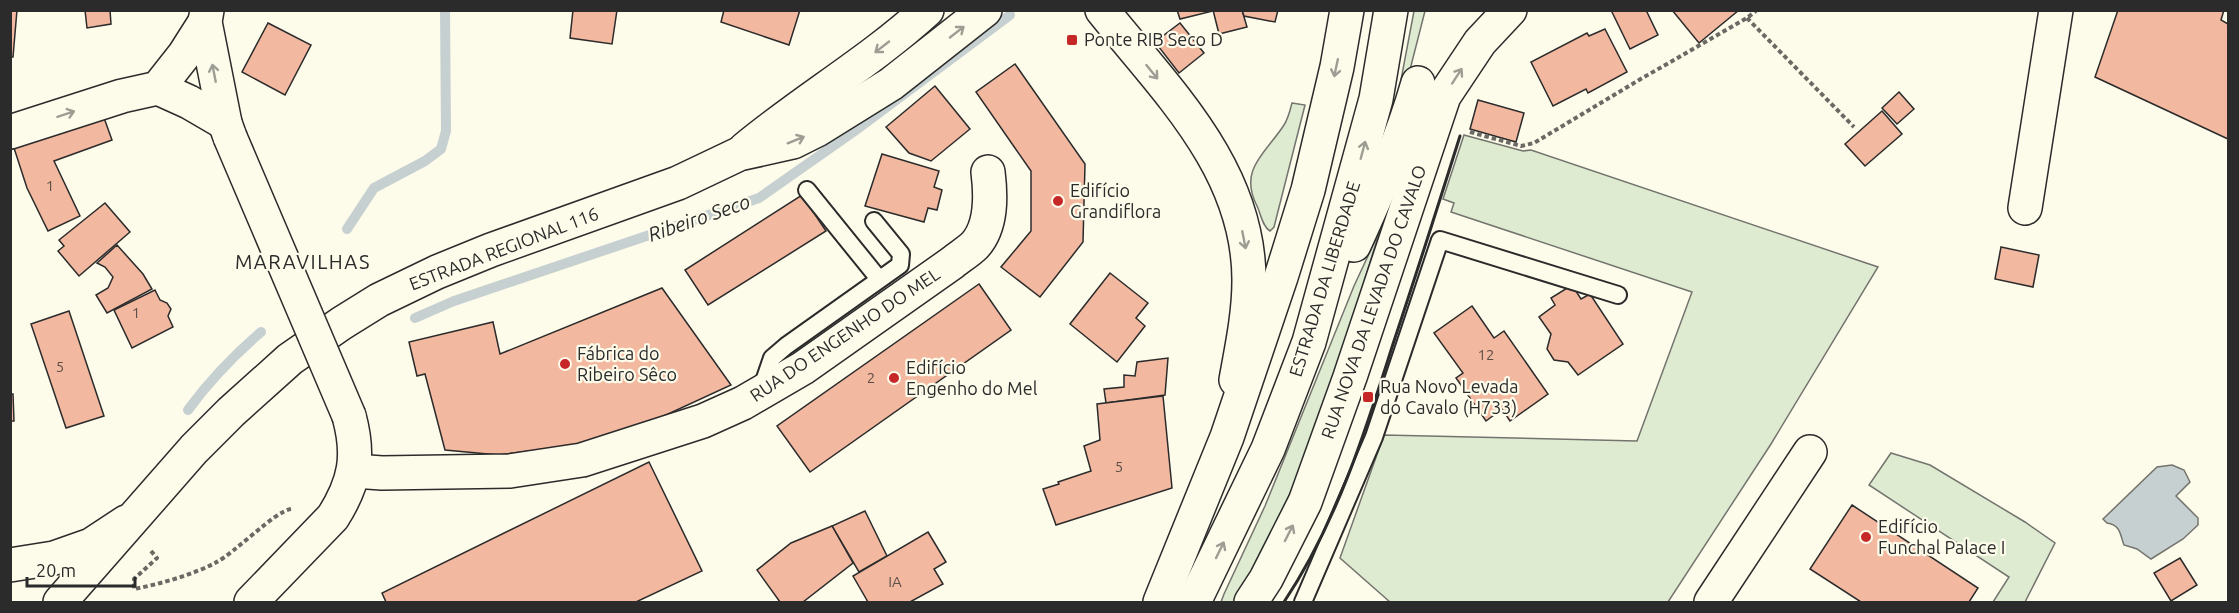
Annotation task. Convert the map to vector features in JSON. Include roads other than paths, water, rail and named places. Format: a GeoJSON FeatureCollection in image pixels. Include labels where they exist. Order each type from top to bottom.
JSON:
{"type":"FeatureCollection","features":[{"type":"Feature","properties":{"kind":"street","name":"ESTRADA REGIONAL 116"},"geometry":{"type":"LineString","coordinates":[[739,154],[885,45],[927,10]]}},
{"type":"Feature","properties":{"kind":"street","name":"ESTRADA REGIONAL 116"},"geometry":{"type":"LineString","coordinates":[[60,603],[140,531],[194,449],[266,379],[299,353],[379,300],[437,272],[491,250],[678,183],[739,154],[793,142],[817,130],[891,84],[985,10]]}},
{"type":"Feature","properties":{"kind":"street"},"geometry":{"type":"LineString","coordinates":[[1102,10],[1206,142],[1226,177],[1237,210],[1245,244],[1249,279],[1247,316],[1227,437]]}},
{"type":"Feature","properties":{"kind":"street"},"geometry":{"type":"LineString","coordinates":[[1160,603],[1227,437],[1308,190],[1337,67],[1347,10]]}},
{"type":"Feature","properties":{"kind":"street","name":"ESTRADA DA LIBERDADE"},"geometry":{"type":"LineString","coordinates":[[1194,603],[1268,449],[1310,342],[1376,99],[1391,10]]}},
{"type":"Feature","properties":{"kind":"street","name":"RUA NOVA DA LEVADA DO CAVALO"},"geometry":{"type":"LineString","coordinates":[[1251,603],[1266,579],[1305,502],[1350,377],[1444,96],[1480,42],[1510,10]]}},
{"type":"Feature","properties":{"kind":"street"},"geometry":{"type":"LineString","coordinates":[[2025,208],[2056,10]]}},
{"type":"Feature","properties":{"kind":"street"},"geometry":{"type":"LineString","coordinates":[[158,88],[184,55],[206,16]]}},
{"type":"Feature","properties":{"kind":"street"},"geometry":{"type":"LineString","coordinates":[[206,16],[228,130],[349,416],[356,452],[354,471],[346,495],[333,517],[251,603]]}},
{"type":"Feature","properties":{"kind":"street"},"geometry":{"type":"LineString","coordinates":[[1310,342],[1387,171],[1406,124],[1418,83]]}},
{"type":"Feature","properties":{"kind":"street"},"geometry":{"type":"LineString","coordinates":[[10,132],[122,96],[158,88],[196,106],[228,130]]}},
{"type":"Feature","properties":{"kind":"street","name":"RUA DO ENGENHO DO MEL"},"geometry":{"type":"LineString","coordinates":[[354,471],[382,473],[510,471],[582,460],[703,421],[760,394],[802,368],[976,244],[986,224],[991,198],[988,172]]}},
{"type":"Feature","properties":{"kind":"street"},"geometry":{"type":"LineString","coordinates":[[1711,603],[1810,452]]}},
{"type":"Feature","properties":{"kind":"street"},"geometry":{"type":"LineString","coordinates":[[10,566],[54,558],[91,544],[140,531]]}},
{"type":"Feature","properties":{"kind":"lane"},"geometry":{"type":"LineString","coordinates":[[807,190],[879,279]]}},
{"type":"Feature","properties":{"kind":"lane"},"geometry":{"type":"LineString","coordinates":[[760,394],[772,358],[900,265],[901,254],[874,221]]}},
{"type":"Feature","properties":{"kind":"lane"},"geometry":{"type":"LineString","coordinates":[[1303,603],[1374,437],[1440,240],[1618,295]]}},
{"type":"Feature","properties":{"kind":"waterway"},"geometry":{"type":"LineString","coordinates":[[347,229],[374,188],[425,161],[441,149],[446,131],[445,10]]}},
{"type":"Feature","properties":{"kind":"waterway","name":"Ribeiro Seco"},"geometry":{"type":"LineString","coordinates":[[415,318],[454,301],[759,198],[856,130],[1010,15]]}},
{"type":"Feature","properties":{"kind":"waterway","name":"Ribeiro Seco"},"geometry":{"type":"LineString","coordinates":[[188,410],[222,369],[261,332]]}},
{"type":"Feature","properties":{"kind":"place","name":"Ponte RIB Seco D"},"geometry":{"type":"Point","coordinates":[1072,40]}},
{"type":"Feature","properties":{"kind":"place","name":"Edifício Grandiflora"},"geometry":{"type":"Point","coordinates":[1058,201]}},
{"type":"Feature","properties":{"kind":"place","name":"Fábrica do Ribeiro Sêco"},"geometry":{"type":"Point","coordinates":[565,364]}},
{"type":"Feature","properties":{"kind":"place","name":"Edifício Engenho do Mel"},"geometry":{"type":"Point","coordinates":[894,378]}},
{"type":"Feature","properties":{"kind":"place","name":"Rua Novo Levada do Cavalo (H733)"},"geometry":{"type":"Point","coordinates":[1368,397]}},
{"type":"Feature","properties":{"kind":"place","name":"Edifício Funchal Palace I"},"geometry":{"type":"Point","coordinates":[1866,537]}},
{"type":"Feature","properties":{"kind":"district","name":"MARAVILHAS"},"geometry":{"type":"Point","coordinates":[303,262]}}]}
